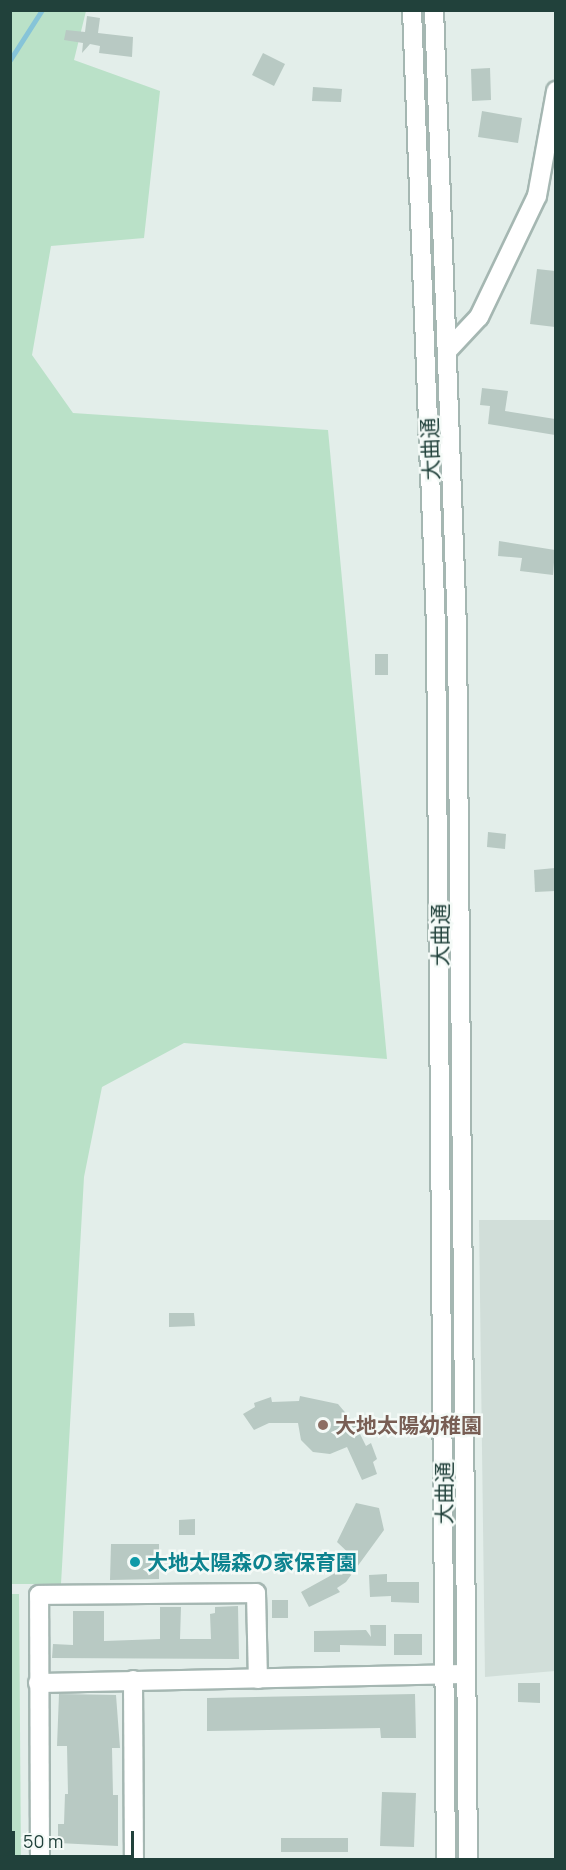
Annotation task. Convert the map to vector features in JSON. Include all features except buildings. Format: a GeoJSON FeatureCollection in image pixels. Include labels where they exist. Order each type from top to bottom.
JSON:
{"type":"FeatureCollection","features":[{"type":"Feature","properties":{"kind":"street","name":"大曲通"},"geometry":{"type":"LineString","coordinates":[[412,10],[436,627],[446,1860]]}},
{"type":"Feature","properties":{"kind":"street","name":"大曲通"},"geometry":{"type":"LineString","coordinates":[[434,10],[448,350],[462,912],[468,1860]]}},
{"type":"Feature","properties":{"kind":"street"},"geometry":{"type":"LineString","coordinates":[[448,350],[479,317],[537,196],[550,150],[555,91]]}},
{"type":"Feature","properties":{"kind":"street"},"geometry":{"type":"LineString","coordinates":[[40,1860],[39,1595],[256,1593],[258,1679]]}},
{"type":"Feature","properties":{"kind":"street"},"geometry":{"type":"LineString","coordinates":[[38,1683],[466,1674]]}},
{"type":"Feature","properties":{"kind":"street"},"geometry":{"type":"LineString","coordinates":[[133,1680],[134,1860]]}},
{"type":"Feature","properties":{"kind":"shaded area"},"geometry":{"type":"Polygon","coordinates":[[[479,1220],[556,1220],[555,1671],[485,1677],[479,1220]]]}},
{"type":"Feature","properties":{"kind":"green space"},"geometry":{"type":"Polygon","coordinates":[[[10,11],[86,11],[74,60],[160,91],[144,238],[51,246],[32,355],[73,413],[328,430],[387,1059],[184,1043],[102,1087],[84,1177],[61,1584],[10,1584],[10,11]]]}},
{"type":"Feature","properties":{"kind":"green space"},"geometry":{"type":"Polygon","coordinates":[[[11,1594],[19,1594],[21,1860],[10,1859],[11,1594]]]}},
{"type":"Feature","properties":{"kind":"waterway"},"geometry":{"type":"LineString","coordinates":[[10,60],[42,10]]}},
{"type":"Feature","properties":{"kind":"place","name":"大地太陽幼稚園"},"geometry":{"type":"Point","coordinates":[323,1425]}},
{"type":"Feature","properties":{"kind":"place","name":"大地太陽森の家保育園"},"geometry":{"type":"Point","coordinates":[135,1562]}}]}
